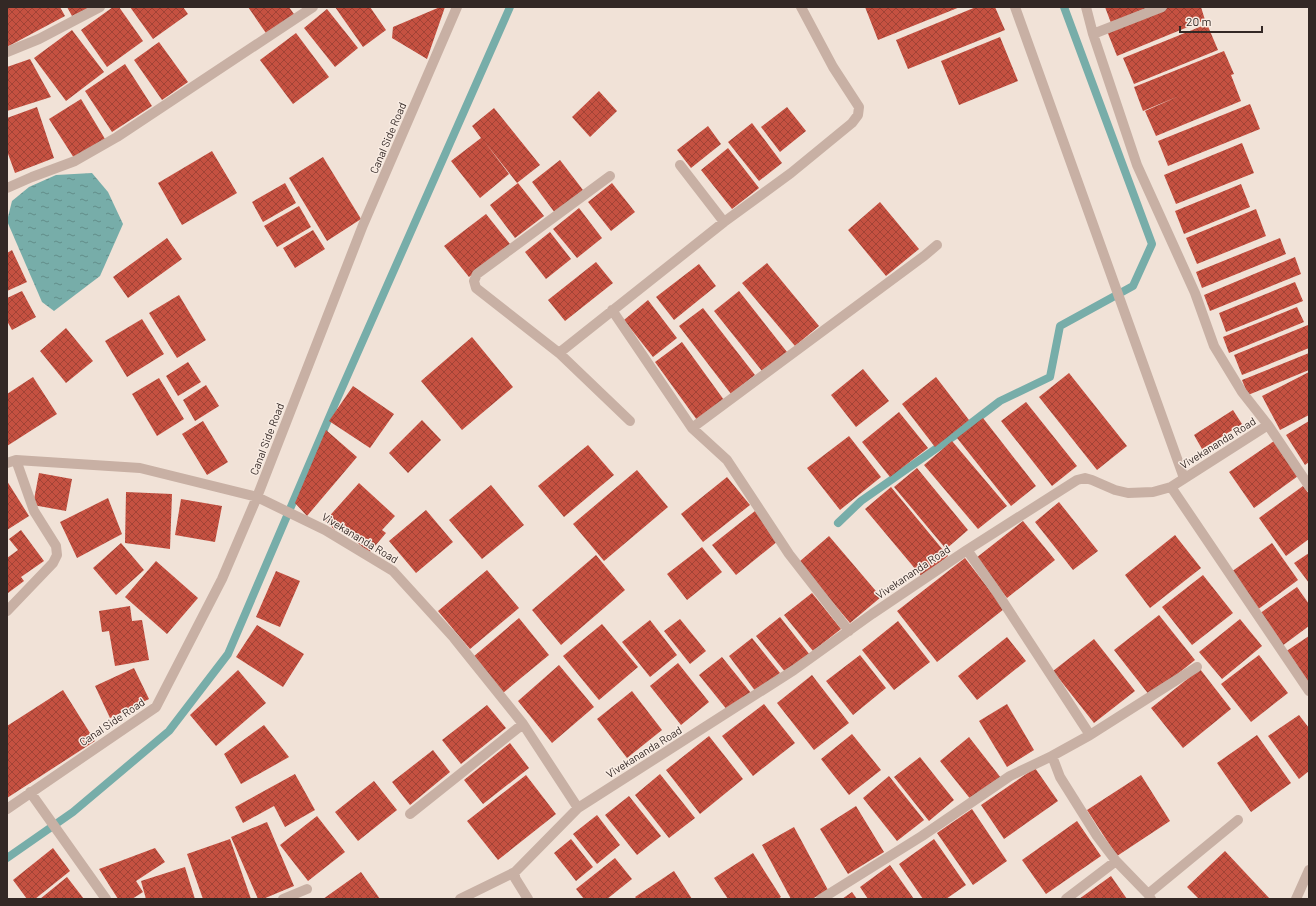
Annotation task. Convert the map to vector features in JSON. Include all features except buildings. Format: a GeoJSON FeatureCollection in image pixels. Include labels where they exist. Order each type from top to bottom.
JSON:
{"type":"FeatureCollection","features":[{"type":"Feature","properties":{"kind":"street"},"geometry":{"type":"LineString","coordinates":[[7,52],[39,39],[100,7]]}},
{"type":"Feature","properties":{"kind":"street"},"geometry":{"type":"LineString","coordinates":[[7,188],[74,161],[117,137],[298,12],[313,7]]}},
{"type":"Feature","properties":{"kind":"street","name":"Canal Side Road"},"geometry":{"type":"LineString","coordinates":[[7,809],[156,707],[222,579],[257,497],[363,224],[457,7]]}},
{"type":"Feature","properties":{"kind":"street"},"geometry":{"type":"LineString","coordinates":[[559,353],[724,222],[791,173],[852,123],[858,115],[859,107],[833,67],[801,7]]}},
{"type":"Feature","properties":{"kind":"street"},"geometry":{"type":"LineString","coordinates":[[1014,7],[1184,478]]}},
{"type":"Feature","properties":{"kind":"street"},"geometry":{"type":"LineString","coordinates":[[1086,7],[1093,34],[1137,165],[1195,293],[1214,346],[1242,392],[1268,426]]}},
{"type":"Feature","properties":{"kind":"street"},"geometry":{"type":"LineString","coordinates":[[1093,34],[1162,7]]}},
{"type":"Feature","properties":{"kind":"street"},"geometry":{"type":"LineString","coordinates":[[680,165],[724,222]]}},
{"type":"Feature","properties":{"kind":"street"},"geometry":{"type":"LineString","coordinates":[[610,176],[477,274],[474,281],[476,288],[559,353],[630,421]]}},
{"type":"Feature","properties":{"kind":"street"},"geometry":{"type":"LineString","coordinates":[[692,428],[937,245]]}},
{"type":"Feature","properties":{"kind":"street"},"geometry":{"type":"LineString","coordinates":[[612,310],[692,428],[727,460],[789,554],[849,631]]}},
{"type":"Feature","properties":{"kind":"street","name":"Vivekananda Road"},"geometry":{"type":"LineString","coordinates":[[11,461],[140,468],[257,497],[325,530],[393,571],[454,638],[522,724],[578,808],[794,670],[967,550],[1077,480],[1085,478],[1115,490],[1128,493],[1153,492],[1171,487],[1268,426],[1309,486]]}},
{"type":"Feature","properties":{"kind":"street"},"geometry":{"type":"LineString","coordinates":[[7,611],[53,563],[57,555],[56,546],[34,511],[11,461]]}},
{"type":"Feature","properties":{"kind":"street"},"geometry":{"type":"LineString","coordinates":[[1171,487],[1309,691]]}},
{"type":"Feature","properties":{"kind":"street"},"geometry":{"type":"LineString","coordinates":[[967,550],[996,591],[1090,735]]}},
{"type":"Feature","properties":{"kind":"street"},"geometry":{"type":"LineString","coordinates":[[821,899],[922,836],[1010,776],[1052,756],[1090,735],[1197,667]]}},
{"type":"Feature","properties":{"kind":"street"},"geometry":{"type":"LineString","coordinates":[[410,814],[522,724]]}},
{"type":"Feature","properties":{"kind":"street"},"geometry":{"type":"LineString","coordinates":[[1052,756],[1060,777],[1097,836],[1116,861],[1150,896],[1238,820]]}},
{"type":"Feature","properties":{"kind":"street"},"geometry":{"type":"LineString","coordinates":[[30,792],[106,899]]}},
{"type":"Feature","properties":{"kind":"street"},"geometry":{"type":"LineString","coordinates":[[460,899],[515,872],[578,808]]}},
{"type":"Feature","properties":{"kind":"street"},"geometry":{"type":"LineString","coordinates":[[1066,899],[1116,861]]}},
{"type":"Feature","properties":{"kind":"street"},"geometry":{"type":"LineString","coordinates":[[1296,899],[1309,870]]}},
{"type":"Feature","properties":{"kind":"street"},"geometry":{"type":"LineString","coordinates":[[515,872],[515,878],[528,899]]}},
{"type":"Feature","properties":{"kind":"street"},"geometry":{"type":"LineString","coordinates":[[283,899],[307,889]]}},
{"type":"Feature","properties":{"kind":"water"},"geometry":{"type":"Polygon","coordinates":[[[92,173],[108,192],[123,224],[100,276],[54,311],[42,302],[7,221],[12,201],[29,187],[56,175],[92,173]]]}},
{"type":"Feature","properties":{"kind":"waterway"},"geometry":{"type":"LineString","coordinates":[[7,858],[73,812],[169,731],[228,654],[334,406],[510,7]]}},
{"type":"Feature","properties":{"kind":"waterway"},"geometry":{"type":"LineString","coordinates":[[838,523],[861,501],[957,434],[1000,401],[1050,377],[1060,326],[1133,286],[1152,244],[1064,7]]}}]}
